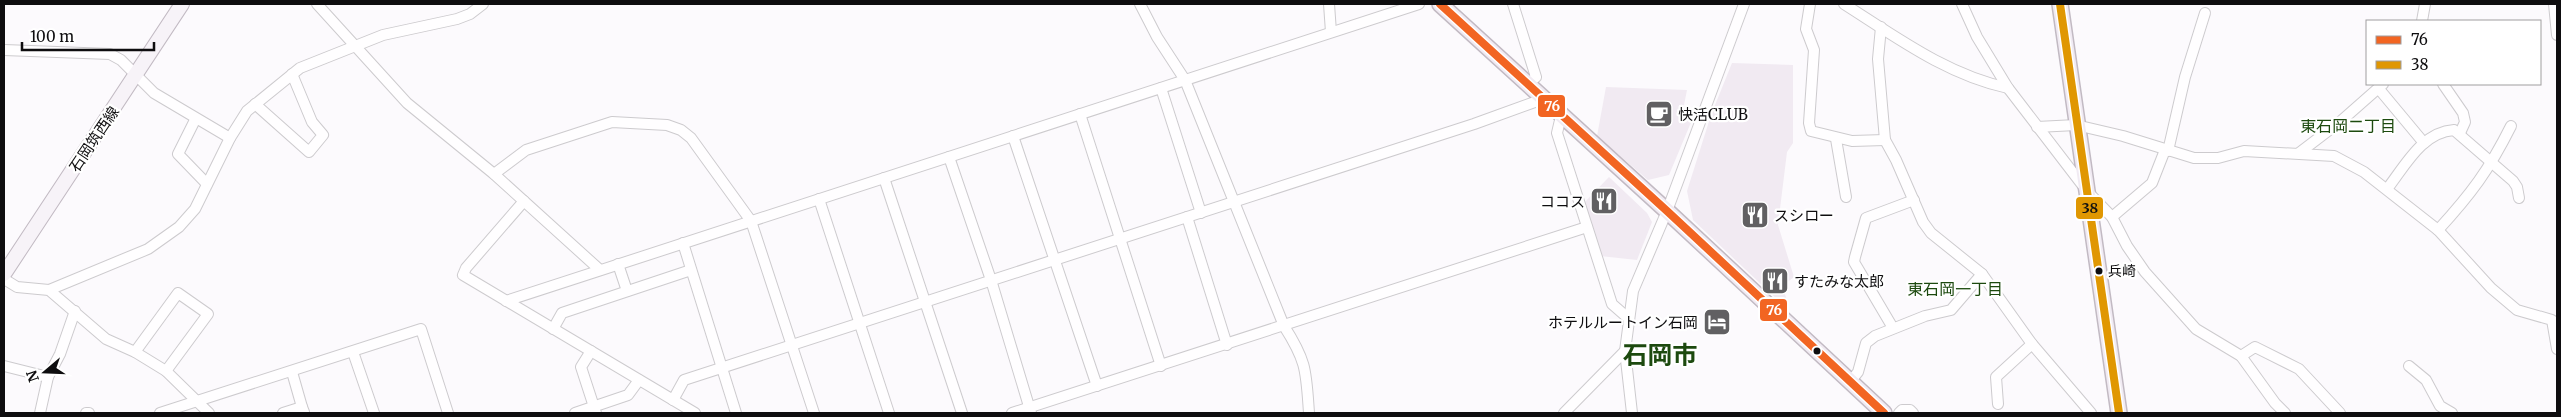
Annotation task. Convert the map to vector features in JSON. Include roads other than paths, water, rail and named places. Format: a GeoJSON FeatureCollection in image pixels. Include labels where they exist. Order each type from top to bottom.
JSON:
{"type":"FeatureCollection","features":[{"type":"Feature","properties":{"kind":"highway"},"geometry":{"type":"LineString","coordinates":[[1440,4],[1667,211],[1884,413]]}},
{"type":"Feature","properties":{"kind":"highway"},"geometry":{"type":"LineString","coordinates":[[2060,4],[2119,413]]}},
{"type":"Feature","properties":{"kind":"main road","name":"石岡筑西線"},"geometry":{"type":"LineString","coordinates":[[4,274],[182,4]]}},
{"type":"Feature","properties":{"kind":"street"},"geometry":{"type":"LineString","coordinates":[[317,4],[354,47],[407,103],[494,174],[600,270]]}},
{"type":"Feature","properties":{"kind":"street"},"geometry":{"type":"LineString","coordinates":[[4,279],[17,287],[49,290],[134,256],[159,242],[179,227],[195,209],[230,138],[247,111],[292,74],[311,63],[383,35],[457,19],[470,14],[483,4]]}},
{"type":"Feature","properties":{"kind":"street"},"geometry":{"type":"LineString","coordinates":[[1140,4],[1157,37],[1185,80],[1284,326],[1300,350],[1306,367],[1309,413]]}},
{"type":"Feature","properties":{"kind":"street"},"geometry":{"type":"LineString","coordinates":[[1329,4],[1330,32]]}},
{"type":"Feature","properties":{"kind":"street"},"geometry":{"type":"LineString","coordinates":[[506,301],[1419,4]]}},
{"type":"Feature","properties":{"kind":"street"},"geometry":{"type":"LineString","coordinates":[[1512,4],[1536,77],[1527,85]]}},
{"type":"Feature","properties":{"kind":"street"},"geometry":{"type":"LineString","coordinates":[[1632,413],[1625,351],[1628,318],[1637,280],[1667,211],[1744,4]]}},
{"type":"Feature","properties":{"kind":"street"},"geometry":{"type":"LineString","coordinates":[[1810,4],[1806,29],[1814,50],[1809,123],[1811,131],[1836,139],[1852,141],[1884,140]]}},
{"type":"Feature","properties":{"kind":"street"},"geometry":{"type":"LineString","coordinates":[[1844,4],[1903,43],[1960,73],[2008,88]]}},
{"type":"Feature","properties":{"kind":"street"},"geometry":{"type":"LineString","coordinates":[[1962,4],[1977,37],[2008,88],[2087,191],[2112,217],[2127,246],[2145,272],[2196,329],[2241,356],[2274,403],[2285,413]]}},
{"type":"Feature","properties":{"kind":"street"},"geometry":{"type":"LineString","coordinates":[[2422,20],[2425,4]]}},
{"type":"Feature","properties":{"kind":"street"},"geometry":{"type":"LineString","coordinates":[[2554,4],[2557,35]]}},
{"type":"Feature","properties":{"kind":"street"},"geometry":{"type":"LineString","coordinates":[[2112,217],[2152,184],[2166,150],[2185,77],[2205,13]]}},
{"type":"Feature","properties":{"kind":"street"},"geometry":{"type":"LineString","coordinates":[[1881,27],[1878,58],[1884,140],[1896,160],[1923,222],[1931,233],[1982,274],[2032,344],[2091,413]]}},
{"type":"Feature","properties":{"kind":"street"},"geometry":{"type":"LineString","coordinates":[[4,50],[110,54],[121,60],[154,93],[230,138]]}},
{"type":"Feature","properties":{"kind":"street"},"geometry":{"type":"LineString","coordinates":[[255,104],[309,152],[323,135],[312,122],[292,74]]}},
{"type":"Feature","properties":{"kind":"street"},"geometry":{"type":"LineString","coordinates":[[2444,85],[2462,113],[2465,122],[2460,134]]}},
{"type":"Feature","properties":{"kind":"street"},"geometry":{"type":"LineString","coordinates":[[2299,153],[2381,87],[2424,143]]}},
{"type":"Feature","properties":{"kind":"street"},"geometry":{"type":"LineString","coordinates":[[1161,88],[1201,213]]}},
{"type":"Feature","properties":{"kind":"street"},"geometry":{"type":"LineString","coordinates":[[673,413],[684,380],[1055,258],[1234,203],[1543,99]]}},
{"type":"Feature","properties":{"kind":"street"},"geometry":{"type":"LineString","coordinates":[[1080,114],[1122,237],[1161,366]]}},
{"type":"Feature","properties":{"kind":"street"},"geometry":{"type":"LineString","coordinates":[[1561,116],[1557,133],[1612,304],[1628,318]]}},
{"type":"Feature","properties":{"kind":"street"},"geometry":{"type":"LineString","coordinates":[[195,120],[178,154],[207,184]]}},
{"type":"Feature","properties":{"kind":"street"},"geometry":{"type":"LineString","coordinates":[[494,174],[526,150],[612,122],[667,125],[681,130],[691,138],[751,221],[814,413]]}},
{"type":"Feature","properties":{"kind":"street"},"geometry":{"type":"LineString","coordinates":[[2037,127],[2076,125],[2123,136],[2194,158],[2218,158],[2244,152],[2334,156],[2364,172],[2438,230],[2506,302],[2528,315],[2552,320],[2557,349]]}},
{"type":"Feature","properties":{"kind":"street"},"geometry":{"type":"LineString","coordinates":[[2438,230],[2472,193],[2493,163],[2511,126]]}},
{"type":"Feature","properties":{"kind":"street"},"geometry":{"type":"LineString","coordinates":[[2387,189],[2424,143],[2444,131],[2454,130],[2513,181],[2517,187],[2518,198]]}},
{"type":"Feature","properties":{"kind":"street"},"geometry":{"type":"LineString","coordinates":[[1013,136],[1098,386]]}},
{"type":"Feature","properties":{"kind":"street"},"geometry":{"type":"LineString","coordinates":[[1836,139],[1846,197]]}},
{"type":"Feature","properties":{"kind":"street"},"geometry":{"type":"LineString","coordinates":[[949,157],[991,280],[1030,411]]}},
{"type":"Feature","properties":{"kind":"street"},"geometry":{"type":"LineString","coordinates":[[884,178],[962,413]]}},
{"type":"Feature","properties":{"kind":"street"},"geometry":{"type":"LineString","coordinates":[[819,199],[889,413]]}},
{"type":"Feature","properties":{"kind":"street"},"geometry":{"type":"LineString","coordinates":[[1893,328],[1854,262],[1866,218],[1914,200]]}},
{"type":"Feature","properties":{"kind":"street"},"geometry":{"type":"LineString","coordinates":[[524,201],[462,275],[696,413]]}},
{"type":"Feature","properties":{"kind":"street"},"geometry":{"type":"LineString","coordinates":[[1187,217],[1226,345]]}},
{"type":"Feature","properties":{"kind":"street"},"geometry":{"type":"LineString","coordinates":[[1012,413],[1030,411],[1098,386],[1587,227]]}},
{"type":"Feature","properties":{"kind":"street"},"geometry":{"type":"LineString","coordinates":[[683,243],[736,413]]}},
{"type":"Feature","properties":{"kind":"street"},"geometry":{"type":"LineString","coordinates":[[618,264],[627,291]]}},
{"type":"Feature","properties":{"kind":"street"},"geometry":{"type":"LineString","coordinates":[[553,329],[562,314],[692,270]]}},
{"type":"Feature","properties":{"kind":"street"},"geometry":{"type":"LineString","coordinates":[[1850,382],[1858,372],[1866,343],[1875,336],[1893,328],[1925,316],[1952,310],[1982,274]]}},
{"type":"Feature","properties":{"kind":"street"},"geometry":{"type":"LineString","coordinates":[[49,290],[106,339],[135,352],[166,371],[209,413]]}},
{"type":"Feature","properties":{"kind":"street"},"geometry":{"type":"LineString","coordinates":[[135,352],[178,293],[208,314],[166,371]]}},
{"type":"Feature","properties":{"kind":"street"},"geometry":{"type":"LineString","coordinates":[[42,413],[48,377],[60,354],[75,311]]}},
{"type":"Feature","properties":{"kind":"street"},"geometry":{"type":"LineString","coordinates":[[160,413],[421,329],[448,413]]}},
{"type":"Feature","properties":{"kind":"street"},"geometry":{"type":"LineString","coordinates":[[1998,404],[1996,377],[2032,344]]}},
{"type":"Feature","properties":{"kind":"street"},"geometry":{"type":"LineString","coordinates":[[2241,356],[2255,347],[2299,369],[2340,413]]}},
{"type":"Feature","properties":{"kind":"street"},"geometry":{"type":"LineString","coordinates":[[591,351],[582,367],[595,410]]}},
{"type":"Feature","properties":{"kind":"street"},"geometry":{"type":"LineString","coordinates":[[1564,413],[1625,351]]}},
{"type":"Feature","properties":{"kind":"street"},"geometry":{"type":"LineString","coordinates":[[353,352],[374,413]]}},
{"type":"Feature","properties":{"kind":"street"},"geometry":{"type":"LineString","coordinates":[[4,366],[48,377]]}},
{"type":"Feature","properties":{"kind":"street"},"geometry":{"type":"LineString","coordinates":[[2409,366],[2426,380],[2440,406],[2452,413]]}},
{"type":"Feature","properties":{"kind":"street"},"geometry":{"type":"LineString","coordinates":[[283,413],[303,410],[292,372]]}},
{"type":"Feature","properties":{"kind":"street"},"geometry":{"type":"LineString","coordinates":[[575,413],[595,410],[628,395],[639,380]]}},
{"type":"Feature","properties":{"kind":"street"},"geometry":{"type":"LineString","coordinates":[[1899,413],[1902,410],[1910,410],[1913,413]]}},
{"type":"Feature","properties":{"kind":"place","name":"快活CLUB"},"geometry":{"type":"Point","coordinates":[1659,114]}},
{"type":"Feature","properties":{"kind":"place","name":"ココス"},"geometry":{"type":"Point","coordinates":[1604,201]}},
{"type":"Feature","properties":{"kind":"place","name":"スシロー"},"geometry":{"type":"Point","coordinates":[1755,215]}},
{"type":"Feature","properties":{"kind":"place","name":"兵崎"},"geometry":{"type":"Point","coordinates":[2099,271]}},
{"type":"Feature","properties":{"kind":"place","name":"すたみな太郎"},"geometry":{"type":"Point","coordinates":[1775,281]}},
{"type":"Feature","properties":{"kind":"place","name":"ホテルルートイン石岡"},"geometry":{"type":"Point","coordinates":[1717,322]}},
{"type":"Feature","properties":{"kind":"district","name":"東石岡二丁目"},"geometry":{"type":"Point","coordinates":[2348,126]}},
{"type":"Feature","properties":{"kind":"district","name":"東石岡一丁目"},"geometry":{"type":"Point","coordinates":[1955,289]}},
{"type":"Feature","properties":{"kind":"district","name":"石岡市"},"geometry":{"type":"Point","coordinates":[1660,355]}}]}
